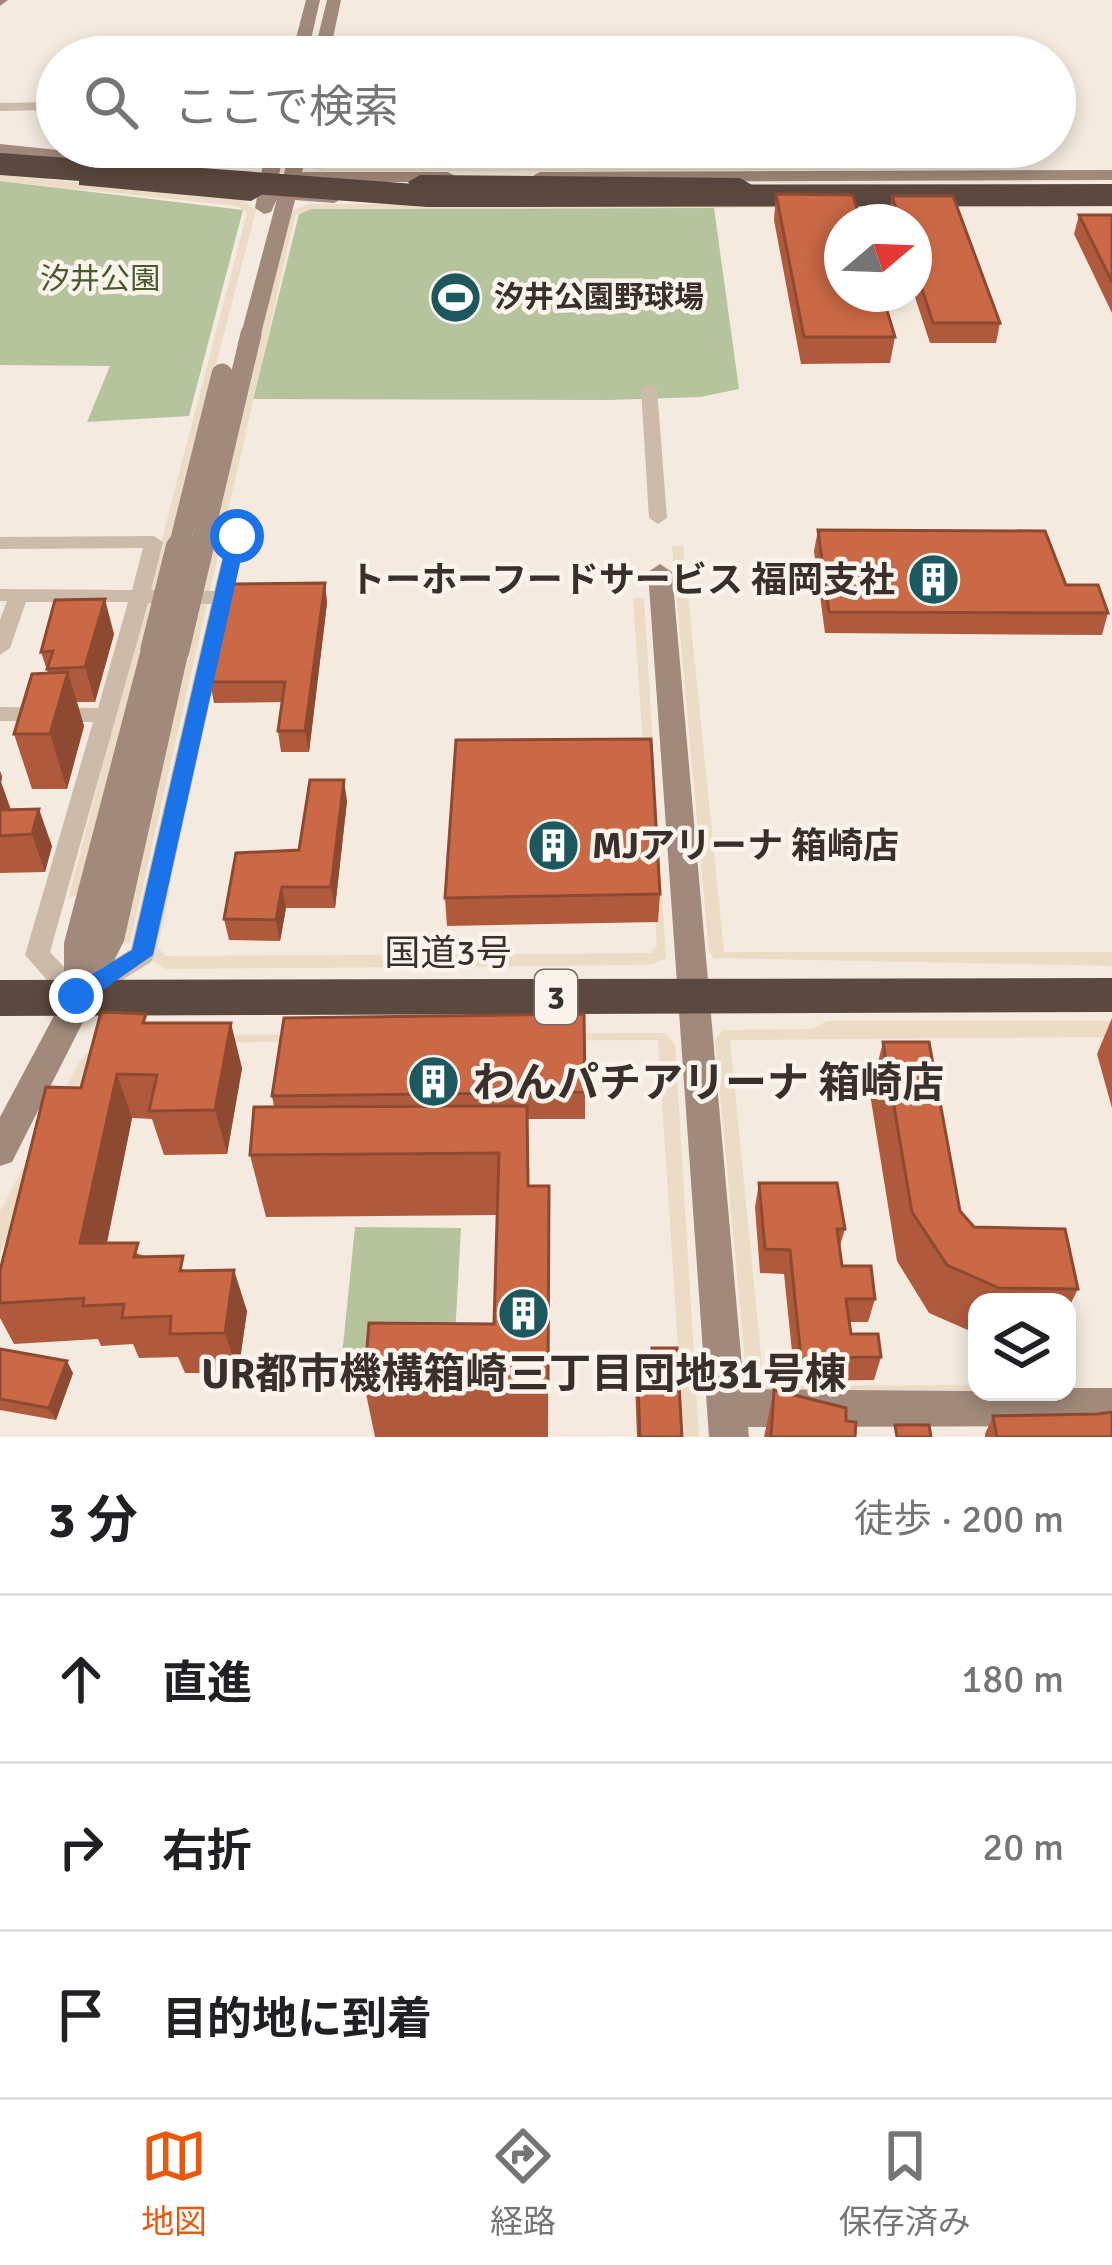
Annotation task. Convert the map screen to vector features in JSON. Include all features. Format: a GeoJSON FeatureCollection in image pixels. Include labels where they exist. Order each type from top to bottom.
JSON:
{"type":"FeatureCollection","features":[{"type":"Feature","properties":{"kind":"highway"},"geometry":{"type":"LineString","coordinates":[[0,161],[36,167]]}},
{"type":"Feature","properties":{"kind":"highway"},"geometry":{"type":"LineString","coordinates":[[0,161],[36,163]]}},
{"type":"Feature","properties":{"kind":"highway"},"geometry":{"type":"LineString","coordinates":[[0,161],[36,165]]}},
{"type":"Feature","properties":{"kind":"highway"},"geometry":{"type":"LineString","coordinates":[[40,168],[147,187],[273,188]]}},
{"type":"Feature","properties":{"kind":"highway"},"geometry":{"type":"LineString","coordinates":[[65,168],[252,188],[428,196],[1112,192]]}},
{"type":"Feature","properties":{"kind":"highway"},"geometry":{"type":"LineString","coordinates":[[219,168],[420,182],[1112,192]]}},
{"type":"Feature","properties":{"kind":"highway","name":"国道3号"},"geometry":{"type":"LineString","coordinates":[[0,998],[1112,994]]}},
{"type":"Feature","properties":{"kind":"street"},"geometry":{"type":"LineString","coordinates":[[304,36],[313,0]]}},
{"type":"Feature","properties":{"kind":"street"},"geometry":{"type":"LineString","coordinates":[[326,36],[334,0]]}},
{"type":"Feature","properties":{"kind":"street"},"geometry":{"type":"LineString","coordinates":[[0,106],[36,106]]}},
{"type":"Feature","properties":{"kind":"street"},"geometry":{"type":"LineString","coordinates":[[0,161],[36,165]]}},
{"type":"Feature","properties":{"kind":"street"},"geometry":{"type":"LineString","coordinates":[[71,168],[273,188],[1112,192]]}},
{"type":"Feature","properties":{"kind":"street"},"geometry":{"type":"LineString","coordinates":[[0,1151],[76,996],[109,941],[165,650],[242,335],[274,168]]}},
{"type":"Feature","properties":{"kind":"street"},"geometry":{"type":"LineString","coordinates":[[273,188],[286,168]]}},
{"type":"Feature","properties":{"kind":"street"},"geometry":{"type":"LineString","coordinates":[[273,188],[1112,175]]}},
{"type":"Feature","properties":{"kind":"street"},"geometry":{"type":"LineString","coordinates":[[649,389],[658,518]]}},
{"type":"Feature","properties":{"kind":"street"},"geometry":{"type":"LineString","coordinates":[[76,996],[142,955],[237,536]]}},
{"type":"Feature","properties":{"kind":"street"},"geometry":{"type":"LineString","coordinates":[[0,543],[154,542],[37,956],[76,996]]}},
{"type":"Feature","properties":{"kind":"street"},"geometry":{"type":"LineString","coordinates":[[659,572],[728,1423],[1112,1407]]}},
{"type":"Feature","properties":{"kind":"street"},"geometry":{"type":"LineString","coordinates":[[0,647],[9,595],[223,598]]}},
{"type":"Feature","properties":{"kind":"street"},"geometry":{"type":"LineString","coordinates":[[0,714],[108,715]]}},
{"type":"Feature","properties":{"kind":"green space","name":"汐井公園"},"geometry":{"type":"Polygon","coordinates":[[[0,181],[243,210],[189,416],[87,422],[110,366],[0,365],[0,181]]]}},
{"type":"Feature","properties":{"kind":"green space"},"geometry":{"type":"Polygon","coordinates":[[[714,208],[739,389],[700,397],[609,400],[253,399],[299,214],[311,209],[714,208]]]}},
{"type":"Feature","properties":{"kind":"green space"},"geometry":{"type":"Polygon","coordinates":[[[355,1227],[461,1228],[454,1354],[342,1356],[355,1227]]]}},
{"type":"Feature","properties":{"kind":"shaded area"},"geometry":{"type":"Polygon","coordinates":[[[0,165],[45,179],[242,200],[256,210],[79,894],[68,899],[247,213],[238,206],[0,181],[0,165]]]}},
{"type":"Feature","properties":{"kind":"shaded area"},"geometry":{"type":"Polygon","coordinates":[[[313,168],[1112,169],[319,171],[313,168]]]}},
{"type":"Feature","properties":{"kind":"shaded area"},"geometry":{"type":"Polygon","coordinates":[[[1112,202],[1112,207],[824,204],[824,208],[311,209],[295,216],[130,943],[121,944],[289,212],[309,204],[1112,202]]]}},
{"type":"Feature","properties":{"kind":"shaded area"},"geometry":{"type":"Polygon","coordinates":[[[672,546],[683,546],[724,952],[1112,952],[1112,966],[714,958],[709,952],[672,546]]]}},
{"type":"Feature","properties":{"kind":"shaded area"},"geometry":{"type":"Polygon","coordinates":[[[633,598],[644,598],[666,958],[650,965],[166,969],[151,960],[164,891],[170,890],[158,947],[165,956],[651,953],[657,946],[633,598]]]}},
{"type":"Feature","properties":{"kind":"shaded area"},"geometry":{"type":"Polygon","coordinates":[[[827,1021],[1112,1021],[1112,1037],[730,1040],[764,1386],[968,1385],[968,1392],[753,1390],[747,1382],[715,1040],[723,1030],[812,1029],[827,1021]]]}},
{"type":"Feature","properties":{"kind":"shaded area"},"geometry":{"type":"Polygon","coordinates":[[[665,1033],[675,1045],[699,1437],[684,1437],[658,1040],[124,1043],[22,1204],[0,1253],[0,1211],[81,1059],[99,1041],[120,1035],[665,1033]]]}},
{"type":"Feature","properties":{"kind":"building"},"geometry":{"type":"Polygon","coordinates":[[[776,194],[853,195],[856,204],[824,204],[824,312],[887,312],[895,337],[804,337],[776,194]]]}},
{"type":"Feature","properties":{"kind":"building"},"geometry":{"type":"Polygon","coordinates":[[[892,196],[953,196],[1000,323],[933,323],[932,204],[894,204],[892,196]]]}},
{"type":"Feature","properties":{"kind":"building"},"geometry":{"type":"Polygon","coordinates":[[[1079,215],[1112,215],[1112,282],[1079,215]]]}},
{"type":"Feature","properties":{"kind":"building","name":"トーホーフードサービス 福岡支社"},"geometry":{"type":"Polygon","coordinates":[[[818,530],[1045,531],[1066,585],[1098,585],[1108,613],[829,612],[818,530]]]}},
{"type":"Feature","properties":{"kind":"building"},"geometry":{"type":"Polygon","coordinates":[[[325,583],[305,731],[278,731],[285,682],[210,682],[232,584],[325,583]]]}},
{"type":"Feature","properties":{"kind":"building"},"geometry":{"type":"Polygon","coordinates":[[[105,599],[85,667],[47,669],[53,651],[41,652],[55,600],[105,599]]]}},
{"type":"Feature","properties":{"kind":"building"},"geometry":{"type":"Polygon","coordinates":[[[68,672],[50,734],[14,734],[32,674],[68,672]]]}},
{"type":"Feature","properties":{"kind":"building","name":"MJアリーナ 箱崎店"},"geometry":{"type":"Polygon","coordinates":[[[651,739],[660,894],[445,898],[456,740],[651,739]]]}},
{"type":"Feature","properties":{"kind":"building"},"geometry":{"type":"Polygon","coordinates":[[[310,780],[344,780],[331,887],[282,887],[276,920],[224,919],[236,853],[299,850],[310,780]]]}},
{"type":"Feature","properties":{"kind":"building"},"geometry":{"type":"Polygon","coordinates":[[[39,809],[32,834],[0,836],[0,810],[39,809]]]}},
{"type":"Feature","properties":{"kind":"building"},"geometry":{"type":"Polygon","coordinates":[[[101,1012],[146,1014],[143,1023],[231,1023],[215,1110],[149,1111],[157,1075],[117,1074],[80,1243],[138,1243],[134,1257],[183,1256],[180,1271],[234,1270],[225,1333],[170,1334],[171,1316],[122,1318],[124,1304],[83,1306],[84,1298],[0,1303],[0,1271],[46,1087],[81,1088],[101,1012]]]}},
{"type":"Feature","properties":{"kind":"building","name":"わんパチアリーナ 箱崎店"},"geometry":{"type":"Polygon","coordinates":[[[584,1014],[585,1092],[272,1096],[284,1018],[584,1014]]]}},
{"type":"Feature","properties":{"kind":"building"},"geometry":{"type":"Polygon","coordinates":[[[883,1042],[929,1042],[960,1211],[974,1227],[1065,1229],[1078,1289],[999,1288],[947,1265],[912,1212],[883,1042]]]}},
{"type":"Feature","properties":{"kind":"building"},"geometry":{"type":"Polygon","coordinates":[[[527,1106],[528,1186],[549,1186],[548,1386],[364,1384],[369,1323],[494,1324],[499,1153],[250,1155],[254,1107],[527,1106]]]}},
{"type":"Feature","properties":{"kind":"building"},"geometry":{"type":"Polygon","coordinates":[[[759,1183],[837,1183],[845,1229],[837,1229],[842,1266],[871,1266],[875,1299],[846,1299],[851,1334],[878,1334],[881,1357],[801,1358],[790,1250],[765,1249],[759,1183]]]}},
{"type":"Feature","properties":{"kind":"building"},"geometry":{"type":"Polygon","coordinates":[[[652,1348],[677,1348],[682,1437],[640,1437],[637,1360],[653,1361],[652,1348]]]}},
{"type":"Feature","properties":{"kind":"building"},"geometry":{"type":"Polygon","coordinates":[[[0,1349],[67,1361],[49,1408],[0,1399],[0,1349]]]}},
{"type":"Feature","properties":{"kind":"building"},"geometry":{"type":"Polygon","coordinates":[[[774,1390],[846,1408],[846,1421],[856,1422],[855,1437],[771,1437],[774,1390]]]}},
{"type":"Feature","properties":{"kind":"building"},"geometry":{"type":"Polygon","coordinates":[[[1112,1412],[1112,1437],[997,1437],[993,1416],[1098,1414],[1112,1412]]]}},
{"type":"Feature","properties":{"kind":"building"},"geometry":{"type":"Polygon","coordinates":[[[895,1425],[929,1425],[931,1437],[897,1437],[895,1425]]]}},
{"type":"Feature","properties":{"kind":"place","name":"汐井公園野球場"},"geometry":{"type":"Point","coordinates":[455,297]}},
{"type":"Feature","properties":{"kind":"place","name":"トーホーフードサービス 福岡支社"},"geometry":{"type":"Point","coordinates":[934,579]}},
{"type":"Feature","properties":{"kind":"place","name":"MJアリーナ 箱崎店"},"geometry":{"type":"Point","coordinates":[553,845]}},
{"type":"Feature","properties":{"kind":"place","name":"わんパチアリーナ 箱崎店"},"geometry":{"type":"Point","coordinates":[434,1082]}},
{"type":"Feature","properties":{"kind":"place","name":"UR都市機構箱崎三丁目団地31号棟"},"geometry":{"type":"Point","coordinates":[524,1314]}},
{"type":"Feature","properties":{"kind":"route"},"geometry":{"type":"LineString","coordinates":[[76,996],[142,955],[237,536]]}}]}
